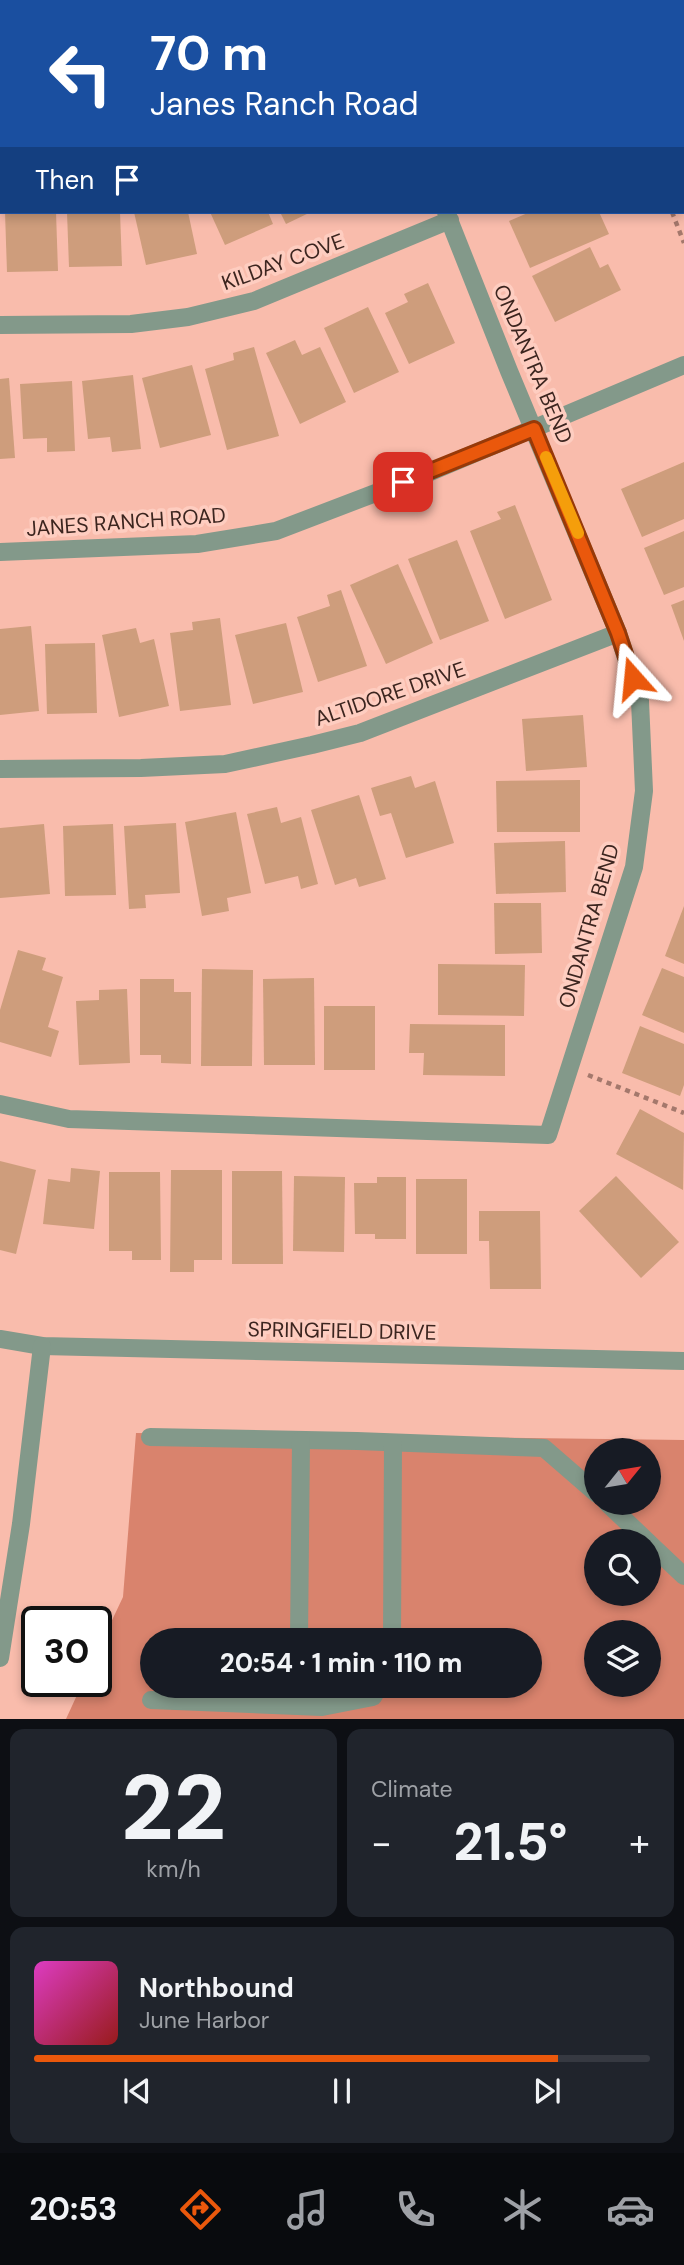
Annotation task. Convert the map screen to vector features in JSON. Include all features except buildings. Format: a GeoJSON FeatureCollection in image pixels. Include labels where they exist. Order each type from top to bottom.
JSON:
{"type":"FeatureCollection","features":[{"type":"Feature","properties":{"kind":"street","name":"KILDAY COVE"},"geometry":{"type":"LineString","coordinates":[[0,326],[131,324],[188,317],[254,301],[448,216]]}},
{"type":"Feature","properties":{"kind":"street","name":"ONDANTRA BEND"},"geometry":{"type":"LineString","coordinates":[[0,1104],[69,1119],[548,1135],[634,867],[644,791],[640,701],[618,633],[448,216]]}},
{"type":"Feature","properties":{"kind":"street","name":"JANES RANCH ROAD"},"geometry":{"type":"LineString","coordinates":[[0,552],[197,544],[276,531],[428,473],[684,365]]}},
{"type":"Feature","properties":{"kind":"street","name":"ALTIDORE DRIVE"},"geometry":{"type":"LineString","coordinates":[[0,769],[141,768],[225,764],[312,745],[360,733],[618,633]]}},
{"type":"Feature","properties":{"kind":"street","name":"SPRINGFIELD DRIVE"},"geometry":{"type":"LineString","coordinates":[[0,1339],[42,1346],[684,1361]]}},
{"type":"Feature","properties":{"kind":"street"},"geometry":{"type":"LineString","coordinates":[[0,1658],[21,1524],[42,1346]]}},
{"type":"Feature","properties":{"kind":"street"},"geometry":{"type":"LineString","coordinates":[[150,1437],[544,1448],[584,1483]]}},
{"type":"Feature","properties":{"kind":"street"},"geometry":{"type":"LineString","coordinates":[[299,1628],[301,1440]]}},
{"type":"Feature","properties":{"kind":"street"},"geometry":{"type":"LineString","coordinates":[[392,1628],[393,1443]]}},
{"type":"Feature","properties":{"kind":"street"},"geometry":{"type":"LineString","coordinates":[[621,1516],[635,1529]]}},
{"type":"Feature","properties":{"kind":"street"},"geometry":{"type":"LineString","coordinates":[[661,1554],[684,1576]]}},
{"type":"Feature","properties":{"kind":"street"},"geometry":{"type":"LineString","coordinates":[[298,1698],[298,1704]]}},
{"type":"Feature","properties":{"kind":"street"},"geometry":{"type":"LineString","coordinates":[[151,1700],[322,1707],[368,1698]]}},
{"type":"Feature","properties":{"kind":"path"},"geometry":{"type":"LineString","coordinates":[[673,214],[684,243]]}},
{"type":"Feature","properties":{"kind":"path"},"geometry":{"type":"LineString","coordinates":[[588,1075],[684,1113]]}},
{"type":"Feature","properties":{"kind":"shaded area"},"geometry":{"type":"Polygon","coordinates":[[[136,1433],[584,1439],[584,1516],[662,1516],[662,1440],[684,1440],[684,1719],[66,1719],[76,1697],[112,1697],[112,1620],[123,1597],[136,1433]]]}},
{"type":"Feature","properties":{"kind":"slow traffic"},"geometry":{"type":"LineString","coordinates":[[546,457],[578,533]]}},
{"type":"Feature","properties":{"kind":"route"},"geometry":{"type":"LineString","coordinates":[[403,482],[534,429],[618,633],[633,678]]}}]}
